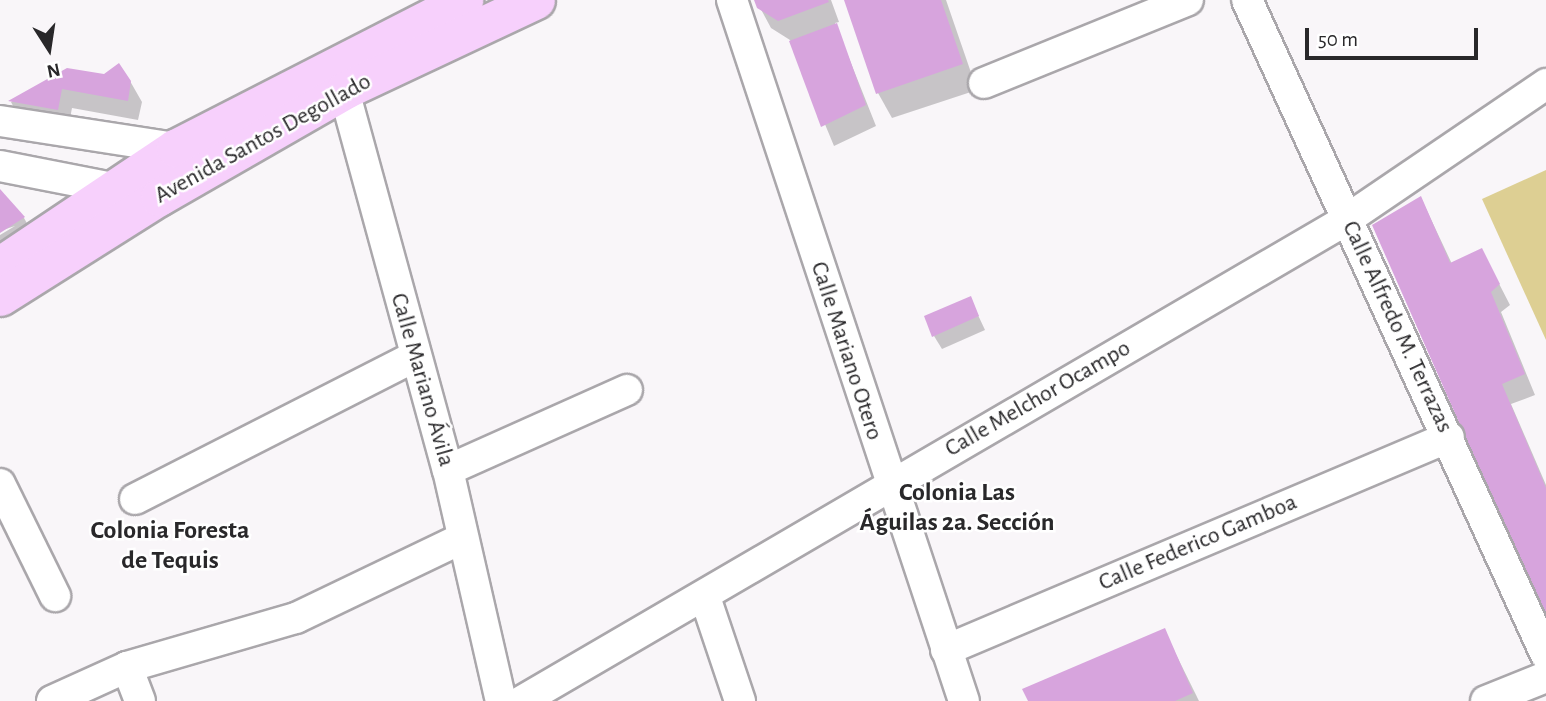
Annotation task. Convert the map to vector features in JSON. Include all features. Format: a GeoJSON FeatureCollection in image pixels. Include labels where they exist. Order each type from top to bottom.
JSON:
{"type":"FeatureCollection","features":[{"type":"Feature","properties":{"kind":"main road","name":"Avenida Santos Degollado"},"geometry":{"type":"LineString","coordinates":[[0,297],[226,157],[340,76],[464,0]]}},
{"type":"Feature","properties":{"kind":"main road","name":"Avenida Santos Degollado"},"geometry":{"type":"LineString","coordinates":[[0,265],[175,148],[340,76],[536,0]]}},
{"type":"Feature","properties":{"kind":"street","name":"Calle Mariano Otero"},"geometry":{"type":"LineString","coordinates":[[732,0],[890,486],[964,701]]}},
{"type":"Feature","properties":{"kind":"street"},"geometry":{"type":"LineString","coordinates":[[984,83],[1188,0]]}},
{"type":"Feature","properties":{"kind":"street","name":"Calle Alfredo M. Terrazas"},"geometry":{"type":"LineString","coordinates":[[1260,5],[1346,220],[1449,437],[1546,655]]}},
{"type":"Feature","properties":{"kind":"street","name":"Calle Mariano Ávila"},"geometry":{"type":"LineString","coordinates":[[340,76],[414,357],[448,470],[501,701]]}},
{"type":"Feature","properties":{"kind":"street","name":"Calle Melchor Ocampo"},"geometry":{"type":"LineString","coordinates":[[522,701],[705,597],[1346,220],[1546,84]]}},
{"type":"Feature","properties":{"kind":"street"},"geometry":{"type":"LineString","coordinates":[[0,121],[226,157]]}},
{"type":"Feature","properties":{"kind":"street"},"geometry":{"type":"LineString","coordinates":[[0,166],[159,197]]}},
{"type":"Feature","properties":{"kind":"street"},"geometry":{"type":"LineString","coordinates":[[135,499],[414,357]]}},
{"type":"Feature","properties":{"kind":"street"},"geometry":{"type":"LineString","coordinates":[[448,470],[627,390]]}},
{"type":"Feature","properties":{"kind":"street","name":"Calle Federico Gamboa"},"geometry":{"type":"LineString","coordinates":[[946,650],[1449,437]]}},
{"type":"Feature","properties":{"kind":"street"},"geometry":{"type":"LineString","coordinates":[[0,484],[55,596]]}},
{"type":"Feature","properties":{"kind":"street"},"geometry":{"type":"LineString","coordinates":[[52,701],[127,667],[296,618],[463,538]]}},
{"type":"Feature","properties":{"kind":"street"},"geometry":{"type":"LineString","coordinates":[[705,597],[740,701]]}},
{"type":"Feature","properties":{"kind":"street"},"geometry":{"type":"LineString","coordinates":[[127,667],[140,701]]}},
{"type":"Feature","properties":{"kind":"street"},"geometry":{"type":"LineString","coordinates":[[1486,701],[1546,677]]}},
{"type":"Feature","properties":{"kind":"shaded area"},"geometry":{"type":"Polygon","coordinates":[[[1546,170],[1546,340],[1482,199],[1546,170]]]}},
{"type":"Feature","properties":{"kind":"building"},"geometry":{"type":"Polygon","coordinates":[[[754,0],[829,2],[778,21],[757,8],[754,0]]]}},
{"type":"Feature","properties":{"kind":"building"},"geometry":{"type":"Polygon","coordinates":[[[844,0],[941,0],[963,64],[876,94],[844,0]]]}},
{"type":"Feature","properties":{"kind":"building"},"geometry":{"type":"Polygon","coordinates":[[[837,23],[866,105],[821,127],[789,41],[837,23]]]}},
{"type":"Feature","properties":{"kind":"building"},"geometry":{"type":"Polygon","coordinates":[[[119,63],[131,81],[128,101],[62,89],[58,110],[8,101],[67,68],[104,74],[119,63]]]}},
{"type":"Feature","properties":{"kind":"building"},"geometry":{"type":"Polygon","coordinates":[[[0,189],[25,217],[0,233],[0,189]]]}},
{"type":"Feature","properties":{"kind":"building"},"geometry":{"type":"Polygon","coordinates":[[[1421,196],[1450,263],[1482,248],[1500,284],[1491,292],[1525,374],[1502,384],[1546,488],[1546,620],[1372,225],[1421,196]]]}},
{"type":"Feature","properties":{"kind":"building"},"geometry":{"type":"Polygon","coordinates":[[[971,296],[979,316],[932,337],[924,316],[971,296]]]}},
{"type":"Feature","properties":{"kind":"building"},"geometry":{"type":"Polygon","coordinates":[[[1165,628],[1193,693],[1175,701],[1028,701],[1022,689],[1165,628]]]}},
{"type":"Feature","properties":{"kind":"district","name":"Colonia Las Águilas 2a. Sección"},"geometry":{"type":"Point","coordinates":[957,508]}},
{"type":"Feature","properties":{"kind":"district","name":"Colonia Foresta de Tequis"},"geometry":{"type":"Point","coordinates":[170,546]}}]}
